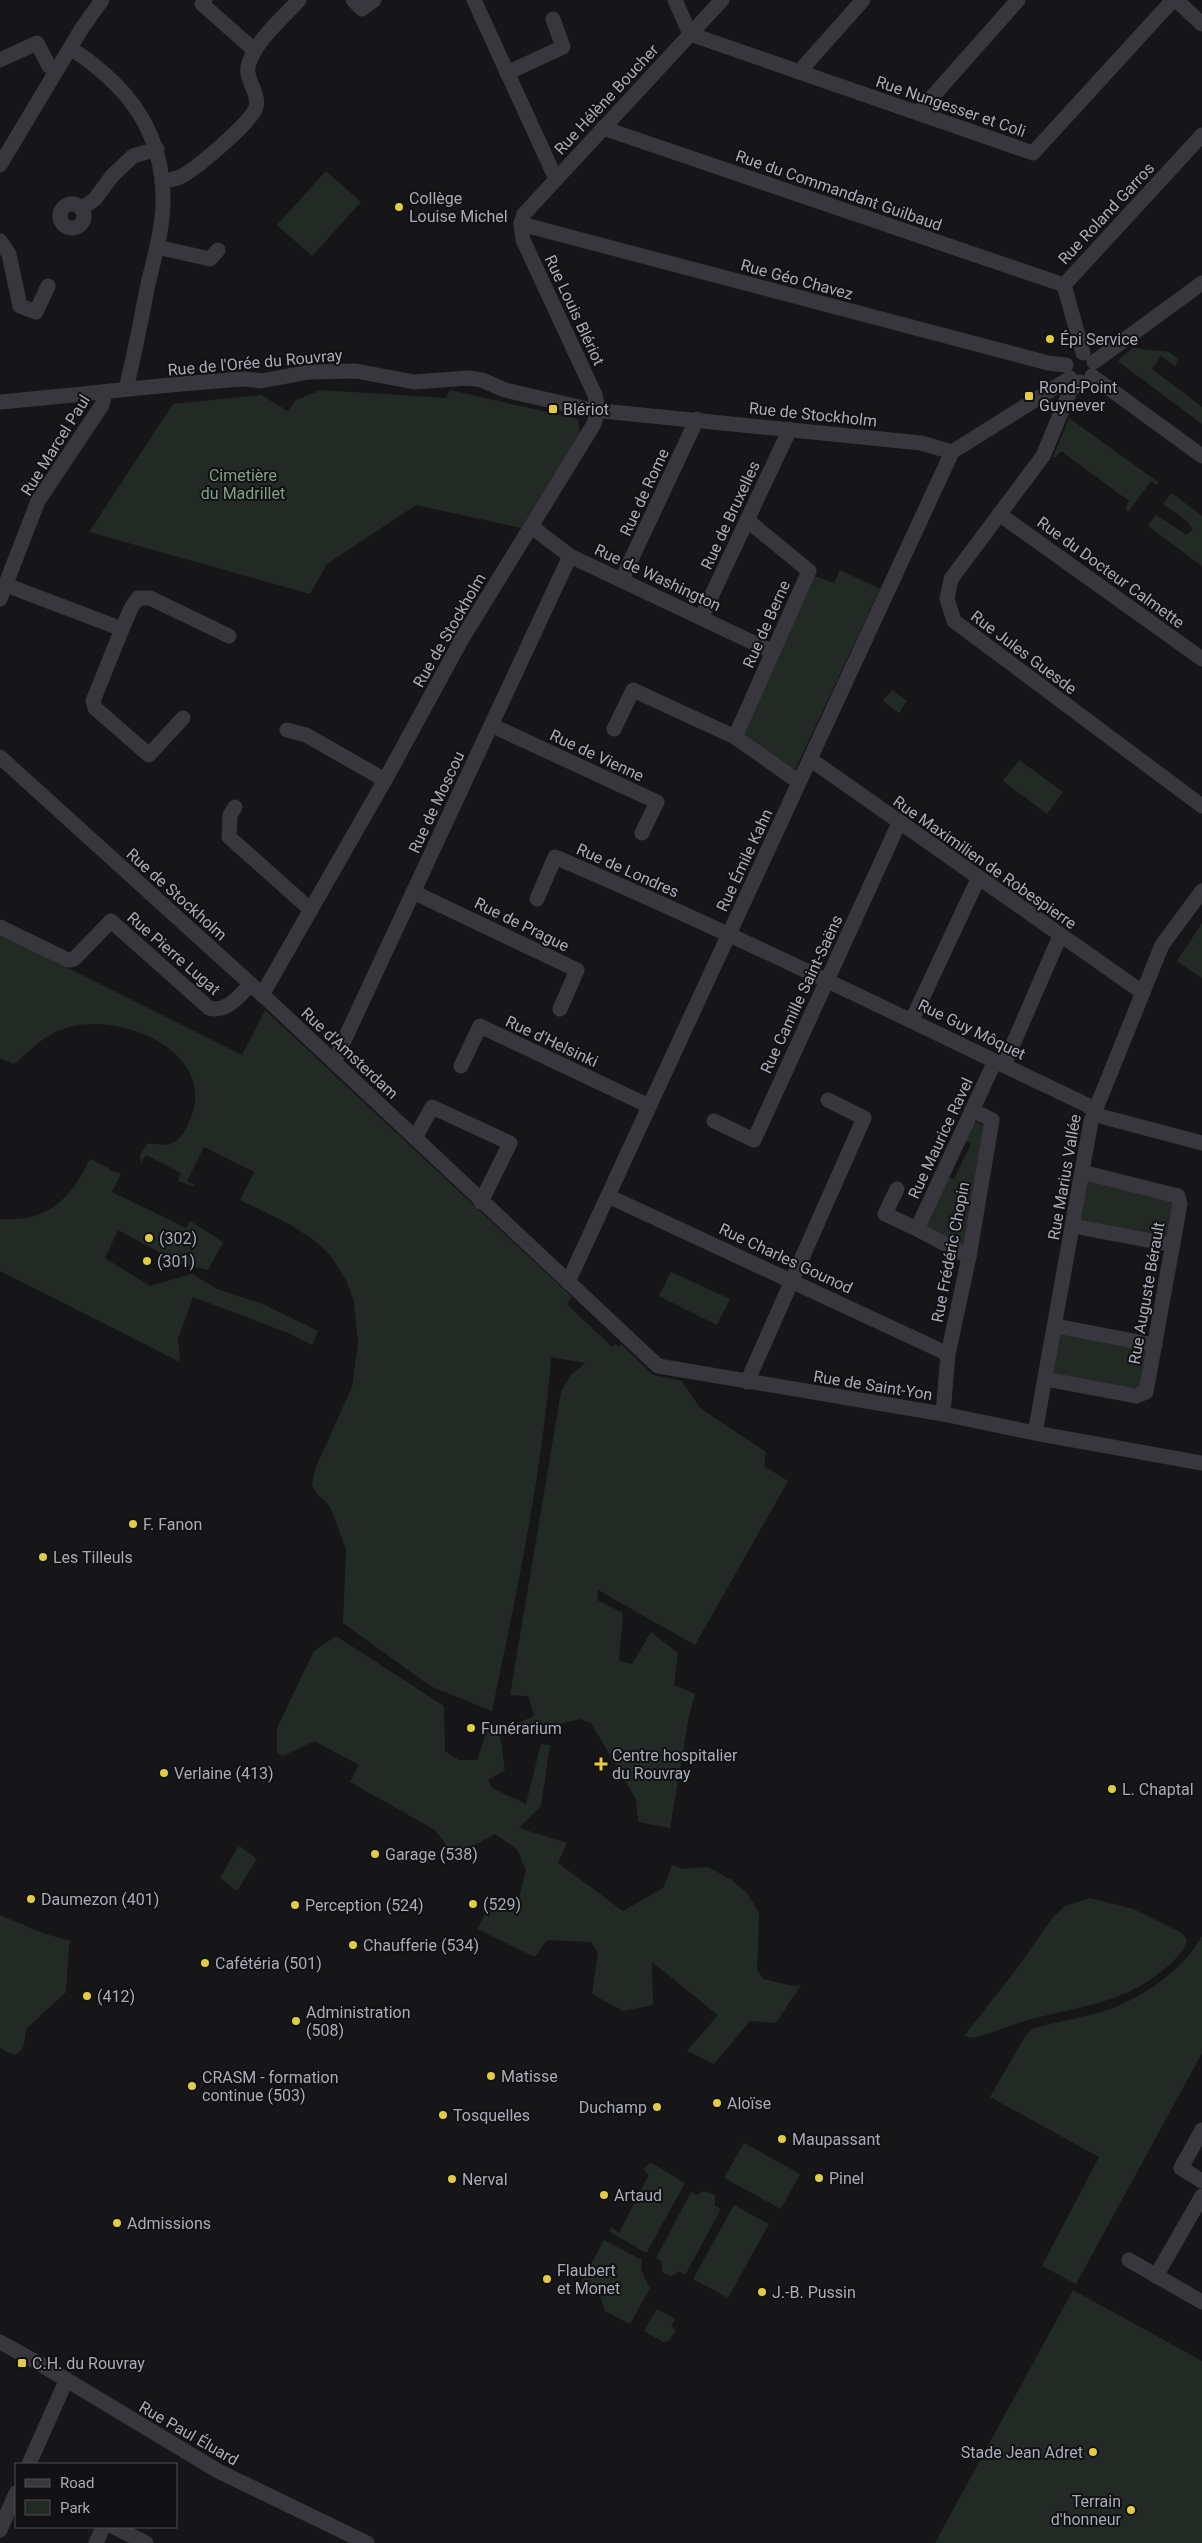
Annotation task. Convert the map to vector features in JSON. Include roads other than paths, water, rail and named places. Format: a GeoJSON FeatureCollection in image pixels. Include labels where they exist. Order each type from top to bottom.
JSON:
{"type":"FeatureCollection","features":[{"type":"Feature","properties":{"kind":"street"},"geometry":{"type":"LineString","coordinates":[[0,165],[70,48],[102,0]]}},
{"type":"Feature","properties":{"kind":"street"},"geometry":{"type":"LineString","coordinates":[[205,0],[202,4],[254,50]]}},
{"type":"Feature","properties":{"kind":"street"},"geometry":{"type":"LineString","coordinates":[[162,182],[182,176],[247,123],[256,108],[256,98],[249,78],[248,65],[254,50],[299,0]]}},
{"type":"Feature","properties":{"kind":"street"},"geometry":{"type":"LineString","coordinates":[[353,0],[362,8],[374,0]]}},
{"type":"Feature","properties":{"kind":"street"},"geometry":{"type":"LineString","coordinates":[[474,0],[556,179]]}},
{"type":"Feature","properties":{"kind":"street"},"geometry":{"type":"LineString","coordinates":[[675,0],[690,34]]}},
{"type":"Feature","properties":{"kind":"street","name":"Rue Hélène Boucher"},"geometry":{"type":"LineString","coordinates":[[520,224],[524,214],[722,0]]}},
{"type":"Feature","properties":{"kind":"street"},"geometry":{"type":"LineString","coordinates":[[799,72],[863,0]]}},
{"type":"Feature","properties":{"kind":"street"},"geometry":{"type":"LineString","coordinates":[[918,113],[1018,0]]}},
{"type":"Feature","properties":{"kind":"street"},"geometry":{"type":"LineString","coordinates":[[1174,0],[1202,24]]}},
{"type":"Feature","properties":{"kind":"street","name":"Rue Nungesser et Coli"},"geometry":{"type":"LineString","coordinates":[[690,34],[1033,153],[1174,0]]}},
{"type":"Feature","properties":{"kind":"street"},"geometry":{"type":"LineString","coordinates":[[507,73],[563,47],[554,19]]}},
{"type":"Feature","properties":{"kind":"street"},"geometry":{"type":"LineString","coordinates":[[0,60],[37,43],[49,66],[56,71]]}},
{"type":"Feature","properties":{"kind":"street"},"geometry":{"type":"LineString","coordinates":[[70,48],[115,84],[132,102],[144,119],[157,149],[162,182],[163,207],[157,247],[126,388]]}},
{"type":"Feature","properties":{"kind":"street","name":"Rue du Commandant Guilbaud"},"geometry":{"type":"LineString","coordinates":[[603,128],[1064,285]]}},
{"type":"Feature","properties":{"kind":"street","name":"Rue Roland Garros"},"geometry":{"type":"LineString","coordinates":[[1081,370],[1064,285],[1202,135]]}},
{"type":"Feature","properties":{"kind":"street"},"geometry":{"type":"LineString","coordinates":[[81,209],[95,199],[112,176],[133,156],[157,149]]}},
{"type":"Feature","properties":{"kind":"street","name":"Rue Géo Chavez"},"geometry":{"type":"LineString","coordinates":[[520,224],[1048,363],[1081,370]]}},
{"type":"Feature","properties":{"kind":"street","name":"Rue Louis Blériot"},"geometry":{"type":"LineString","coordinates":[[520,224],[523,240],[595,394],[598,410]]}},
{"type":"Feature","properties":{"kind":"street"},"geometry":{"type":"LineString","coordinates":[[0,241],[9,254],[20,306],[36,312],[48,286]]}},
{"type":"Feature","properties":{"kind":"street"},"geometry":{"type":"LineString","coordinates":[[157,247],[210,259],[218,250]]}},
{"type":"Feature","properties":{"kind":"street"},"geometry":{"type":"LineString","coordinates":[[952,452],[1081,370],[1199,289]]}},
{"type":"Feature","properties":{"kind":"street"},"geometry":{"type":"LineString","coordinates":[[1081,370],[1202,456]]}},
{"type":"Feature","properties":{"kind":"street","name":"Rue Jules Guesde"},"geometry":{"type":"LineString","coordinates":[[1081,370],[1070,391],[1043,456],[951,580],[947,599],[954,620],[1202,806]]}},
{"type":"Feature","properties":{"kind":"street","name":"Rue de l'Orée du Rouvray"},"geometry":{"type":"LineString","coordinates":[[0,402],[105,393],[126,388],[245,379],[261,381],[309,372],[356,371],[414,382],[468,378],[482,380],[505,390],[598,410]]}},
{"type":"Feature","properties":{"kind":"street","name":"Rue Marcel Paul"},"geometry":{"type":"LineString","coordinates":[[3,586],[38,502],[102,405],[105,393]]}},
{"type":"Feature","properties":{"kind":"street","name":"Rue de Stockholm"},"geometry":{"type":"LineString","coordinates":[[1,761],[257,990],[311,910],[385,780],[462,637],[532,527],[594,424],[598,410],[921,443],[952,452]]}},
{"type":"Feature","properties":{"kind":"street","name":"Rue de Rome"},"geometry":{"type":"LineString","coordinates":[[622,580],[697,420]]}},
{"type":"Feature","properties":{"kind":"street","name":"Rue de Bruxelles"},"geometry":{"type":"LineString","coordinates":[[702,616],[790,429]]}},
{"type":"Feature","properties":{"kind":"street","name":"Rue Émile Kahn"},"geometry":{"type":"LineString","coordinates":[[568,1282],[952,452]]}},
{"type":"Feature","properties":{"kind":"street","name":"Rue du Docteur Calmette"},"geometry":{"type":"LineString","coordinates":[[999,514],[1202,659]]}},
{"type":"Feature","properties":{"kind":"street","name":"Rue de Berne"},"geometry":{"type":"LineString","coordinates":[[734,737],[809,571],[747,520]]}},
{"type":"Feature","properties":{"kind":"street","name":"Rue de Washington"},"geometry":{"type":"LineString","coordinates":[[532,527],[570,556],[702,616],[773,652]]}},
{"type":"Feature","properties":{"kind":"street","name":"Rue de Moscou"},"geometry":{"type":"LineString","coordinates":[[334,1062],[570,556]]}},
{"type":"Feature","properties":{"kind":"street"},"geometry":{"type":"LineString","coordinates":[[3,586],[122,629]]}},
{"type":"Feature","properties":{"kind":"street"},"geometry":{"type":"LineString","coordinates":[[183,718],[148,755],[95,708],[93,701],[131,608],[138,598],[150,598],[229,636]]}},
{"type":"Feature","properties":{"kind":"street"},"geometry":{"type":"LineString","coordinates":[[614,730],[633,690],[734,737],[799,782]]}},
{"type":"Feature","properties":{"kind":"street","name":"Rue de Vienne"},"geometry":{"type":"LineString","coordinates":[[491,725],[657,802],[642,833]]}},
{"type":"Feature","properties":{"kind":"street"},"geometry":{"type":"LineString","coordinates":[[287,730],[306,735],[385,780]]}},
{"type":"Feature","properties":{"kind":"street","name":"Rue Maximilien de Robespierre"},"geometry":{"type":"LineString","coordinates":[[810,759],[978,879],[1142,992]]}},
{"type":"Feature","properties":{"kind":"street"},"geometry":{"type":"LineString","coordinates":[[235,807],[230,815],[230,837],[311,910]]}},
{"type":"Feature","properties":{"kind":"street","name":"Rue Camille Saint-Saëns"},"geometry":{"type":"LineString","coordinates":[[714,1121],[754,1140],[899,823]]}},
{"type":"Feature","properties":{"kind":"street","name":"Rue de Londres"},"geometry":{"type":"LineString","coordinates":[[537,898],[556,857],[729,935]]}},
{"type":"Feature","properties":{"kind":"street"},"geometry":{"type":"LineString","coordinates":[[912,1020],[978,879]]}},
{"type":"Feature","properties":{"kind":"street","name":"Rue de Prague"},"geometry":{"type":"LineString","coordinates":[[413,892],[577,970],[560,1010]]}},
{"type":"Feature","properties":{"kind":"street","name":"Rue Marius Vallée"},"geometry":{"type":"LineString","coordinates":[[1035,1433],[1094,1112],[1136,1013],[1142,992],[1162,944],[1202,892]]}},
{"type":"Feature","properties":{"kind":"street","name":"Rue Pierre Lugat"},"geometry":{"type":"LineString","coordinates":[[0,927],[68,960],[74,959],[110,921],[209,1008],[225,1008],[257,990]]}},
{"type":"Feature","properties":{"kind":"street","name":"Rue Guy Môquet"},"geometry":{"type":"LineString","coordinates":[[729,935],[912,1020],[1087,1105],[1100,1116],[1120,1123],[1202,1143]]}},
{"type":"Feature","properties":{"kind":"street","name":"Rue Maurice Ravel"},"geometry":{"type":"LineString","coordinates":[[917,1229],[972,1110],[1000,1063],[1060,936]]}},
{"type":"Feature","properties":{"kind":"street","name":"Rue d'Amsterdam"},"geometry":{"type":"LineString","coordinates":[[257,990],[568,1282]]}},
{"type":"Feature","properties":{"kind":"street","name":"Rue d'Helsinki"},"geometry":{"type":"LineString","coordinates":[[460,1066],[480,1026],[649,1106]]}},
{"type":"Feature","properties":{"kind":"street"},"geometry":{"type":"LineString","coordinates":[[747,1382],[864,1118],[828,1100]]}},
{"type":"Feature","properties":{"kind":"street"},"geometry":{"type":"LineString","coordinates":[[415,1138],[432,1107],[510,1143],[481,1202]]}},
{"type":"Feature","properties":{"kind":"street","name":"Rue Frédéric Chopin"},"geometry":{"type":"LineString","coordinates":[[943,1414],[948,1354],[969,1257],[992,1120],[972,1110]]}},
{"type":"Feature","properties":{"kind":"street","name":"Rue Auguste Bérault"},"geometry":{"type":"LineString","coordinates":[[1045,1379],[1136,1396],[1146,1392],[1173,1245],[1180,1204],[1178,1196],[1082,1172]]}},
{"type":"Feature","properties":{"kind":"street","name":"Rue Maurice Ravel"},"geometry":{"type":"LineString","coordinates":[[896,1189],[885,1214],[969,1257]]}},
{"type":"Feature","properties":{"kind":"street","name":"Rue Charles Gounod"},"geometry":{"type":"LineString","coordinates":[[608,1196],[948,1354]]}},
{"type":"Feature","properties":{"kind":"street"},"geometry":{"type":"LineString","coordinates":[[1073,1226],[1173,1245]]}},
{"type":"Feature","properties":{"kind":"street","name":"Rue de Saint-Yon"},"geometry":{"type":"LineString","coordinates":[[568,1282],[658,1366],[943,1414],[1202,1464]]}},
{"type":"Feature","properties":{"kind":"street"},"geometry":{"type":"LineString","coordinates":[[1056,1326],[1155,1345]]}},
{"type":"Feature","properties":{"kind":"street"},"geometry":{"type":"LineString","coordinates":[[1202,2130],[1181,2168],[1202,2181]]}},
{"type":"Feature","properties":{"kind":"street"},"geometry":{"type":"LineString","coordinates":[[1156,2276],[1202,2196]]}},
{"type":"Feature","properties":{"kind":"street"},"geometry":{"type":"LineString","coordinates":[[1129,2260],[1202,2302]]}},
{"type":"Feature","properties":{"kind":"street","name":"Rue Paul Éluard"},"geometry":{"type":"LineString","coordinates":[[0,2342],[218,2471],[367,2543]]}},
{"type":"Feature","properties":{"kind":"street"},"geometry":{"type":"LineString","coordinates":[[29,2463],[66,2381]]}},
{"type":"Feature","properties":{"kind":"street"},"geometry":{"type":"LineString","coordinates":[[0,2530],[15,2495]]}},
{"type":"Feature","properties":{"kind":"street"},"geometry":{"type":"LineString","coordinates":[[96,2543],[103,2528]]}},
{"type":"Feature","properties":{"kind":"street"},"geometry":{"type":"LineString","coordinates":[[116,2528],[146,2543]]}},
{"type":"Feature","properties":{"kind":"place","name":"Collège Louise Michel"},"geometry":{"type":"Point","coordinates":[399,207]}},
{"type":"Feature","properties":{"kind":"place","name":"Épi Service"},"geometry":{"type":"Point","coordinates":[1050,339]}},
{"type":"Feature","properties":{"kind":"place","name":"Rond-Point Guynever"},"geometry":{"type":"Point","coordinates":[1029,396]}},
{"type":"Feature","properties":{"kind":"place","name":"Blériot"},"geometry":{"type":"Point","coordinates":[553,409]}},
{"type":"Feature","properties":{"kind":"place","name":"(302)"},"geometry":{"type":"Point","coordinates":[149,1238]}},
{"type":"Feature","properties":{"kind":"place","name":"(301)"},"geometry":{"type":"Point","coordinates":[147,1261]}},
{"type":"Feature","properties":{"kind":"place","name":"F. Fanon"},"geometry":{"type":"Point","coordinates":[133,1524]}},
{"type":"Feature","properties":{"kind":"place","name":"Les Tilleuls"},"geometry":{"type":"Point","coordinates":[43,1557]}},
{"type":"Feature","properties":{"kind":"place","name":"Funérarium"},"geometry":{"type":"Point","coordinates":[471,1728]}},
{"type":"Feature","properties":{"kind":"place","name":"Centre hospitalier du Rouvray"},"geometry":{"type":"Point","coordinates":[601,1764]}},
{"type":"Feature","properties":{"kind":"place","name":"Verlaine (413)"},"geometry":{"type":"Point","coordinates":[164,1773]}},
{"type":"Feature","properties":{"kind":"place","name":"L. Chaptal"},"geometry":{"type":"Point","coordinates":[1112,1789]}},
{"type":"Feature","properties":{"kind":"place","name":"Garage (538)"},"geometry":{"type":"Point","coordinates":[375,1854]}},
{"type":"Feature","properties":{"kind":"place","name":"Daumezon (401)"},"geometry":{"type":"Point","coordinates":[31,1899]}},
{"type":"Feature","properties":{"kind":"place","name":"(529)"},"geometry":{"type":"Point","coordinates":[473,1904]}},
{"type":"Feature","properties":{"kind":"place","name":"Perception (524)"},"geometry":{"type":"Point","coordinates":[295,1905]}},
{"type":"Feature","properties":{"kind":"place","name":"Chaufferie (534)"},"geometry":{"type":"Point","coordinates":[353,1945]}},
{"type":"Feature","properties":{"kind":"place","name":"Cafétéria (501)"},"geometry":{"type":"Point","coordinates":[205,1963]}},
{"type":"Feature","properties":{"kind":"place","name":"(412)"},"geometry":{"type":"Point","coordinates":[87,1996]}},
{"type":"Feature","properties":{"kind":"place","name":"Administration (508)"},"geometry":{"type":"Point","coordinates":[296,2021]}},
{"type":"Feature","properties":{"kind":"place","name":"Matisse"},"geometry":{"type":"Point","coordinates":[491,2076]}},
{"type":"Feature","properties":{"kind":"place","name":"CRASM - formation continue (503)"},"geometry":{"type":"Point","coordinates":[192,2086]}},
{"type":"Feature","properties":{"kind":"place","name":"Aloïse"},"geometry":{"type":"Point","coordinates":[717,2103]}},
{"type":"Feature","properties":{"kind":"place","name":"Duchamp"},"geometry":{"type":"Point","coordinates":[657,2107]}},
{"type":"Feature","properties":{"kind":"place","name":"Tosquelles"},"geometry":{"type":"Point","coordinates":[443,2115]}},
{"type":"Feature","properties":{"kind":"place","name":"Maupassant"},"geometry":{"type":"Point","coordinates":[782,2139]}},
{"type":"Feature","properties":{"kind":"place","name":"Pinel"},"geometry":{"type":"Point","coordinates":[819,2178]}},
{"type":"Feature","properties":{"kind":"place","name":"Nerval"},"geometry":{"type":"Point","coordinates":[452,2179]}},
{"type":"Feature","properties":{"kind":"place","name":"Artaud"},"geometry":{"type":"Point","coordinates":[604,2195]}},
{"type":"Feature","properties":{"kind":"place","name":"Admissions"},"geometry":{"type":"Point","coordinates":[117,2223]}},
{"type":"Feature","properties":{"kind":"place","name":"Flaubert et Monet"},"geometry":{"type":"Point","coordinates":[547,2279]}},
{"type":"Feature","properties":{"kind":"place","name":"J.-B. Pussin"},"geometry":{"type":"Point","coordinates":[762,2292]}},
{"type":"Feature","properties":{"kind":"place","name":"C.H. du Rouvray"},"geometry":{"type":"Point","coordinates":[22,2363]}},
{"type":"Feature","properties":{"kind":"place","name":"Stade Jean Adret"},"geometry":{"type":"Point","coordinates":[1093,2452]}},
{"type":"Feature","properties":{"kind":"place","name":"Terrain d'honneur"},"geometry":{"type":"Point","coordinates":[1131,2510]}},
{"type":"Feature","properties":{"kind":"park label","name":"Cimetière du Madrillet"},"geometry":{"type":"Point","coordinates":[243,484]}}]}
